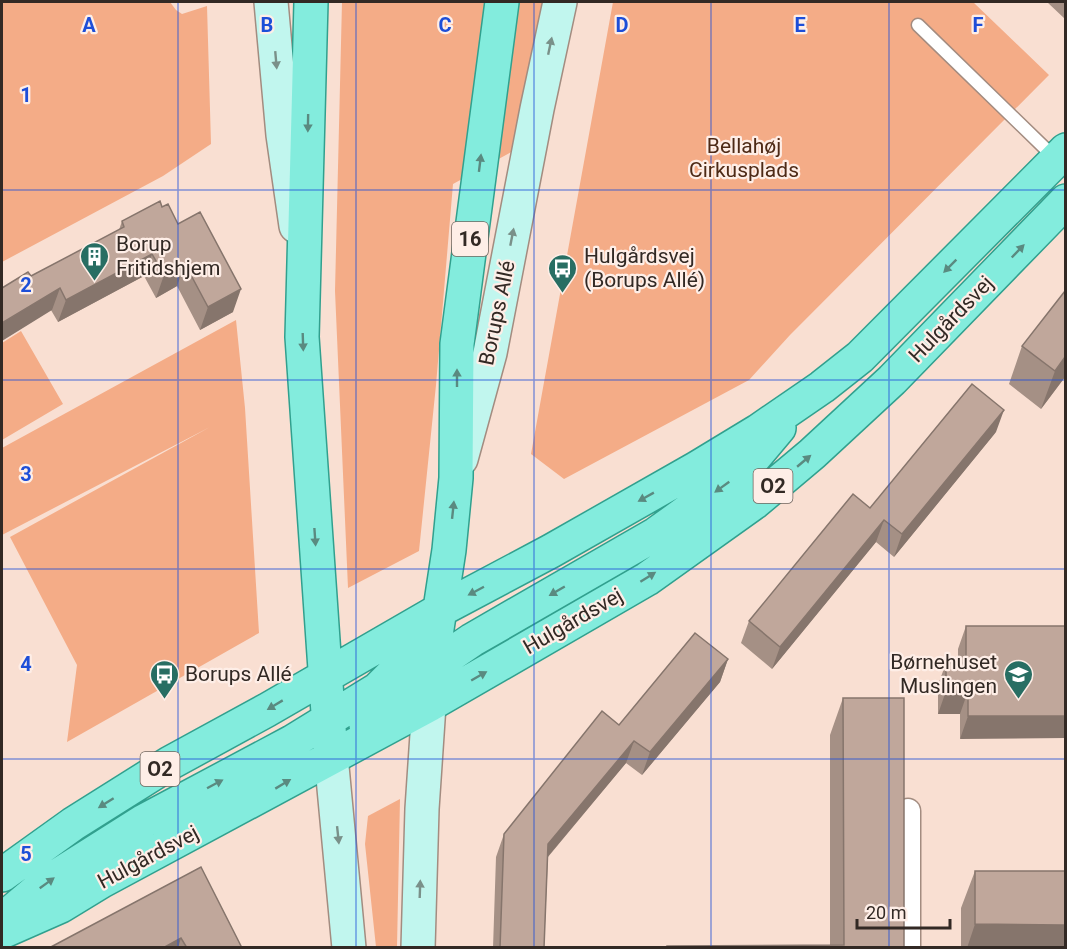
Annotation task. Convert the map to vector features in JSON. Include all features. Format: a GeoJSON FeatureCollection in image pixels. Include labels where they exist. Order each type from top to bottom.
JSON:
{"type":"FeatureCollection","features":[{"type":"Feature","properties":{"kind":"main road"},"geometry":{"type":"LineString","coordinates":[[271,2],[283,135],[304,284]]}},
{"type":"Feature","properties":{"kind":"main road"},"geometry":{"type":"LineString","coordinates":[[311,2],[302,337],[331,756],[350,948]]}},
{"type":"Feature","properties":{"kind":"main road","name":"16"},"geometry":{"type":"LineString","coordinates":[[456,478],[457,344],[502,2]]}},
{"type":"Feature","properties":{"kind":"main road","name":"Borups Allé"},"geometry":{"type":"LineString","coordinates":[[418,948],[422,809],[431,668],[456,478],[490,353],[560,2]]}},
{"type":"Feature","properties":{"kind":"main road","name":"Hulgårdsvej"},"geometry":{"type":"LineString","coordinates":[[2,875],[73,824],[170,762],[267,710],[440,610],[515,571],[689,473],[758,431],[860,357],[1061,155]]}},
{"type":"Feature","properties":{"kind":"main road","name":"Hulgårdsvej"},"geometry":{"type":"LineString","coordinates":[[2,932],[61,906],[102,881],[429,705],[646,579],[755,502],[812,454],[892,380],[1065,201]]}},
{"type":"Feature","properties":{"kind":"main road"},"geometry":{"type":"LineString","coordinates":[[331,756],[431,668],[471,640],[656,534],[742,472],[804,399]]}},
{"type":"Feature","properties":{"kind":"main road"},"geometry":{"type":"LineString","coordinates":[[2,920],[46,883],[134,828],[292,742],[378,689],[399,668],[440,610]]}},
{"type":"Feature","properties":{"kind":"street"},"geometry":{"type":"LineString","coordinates":[[908,812],[908,948]]}},
{"type":"Feature","properties":{"kind":"lane"},"geometry":{"type":"LineString","coordinates":[[918,25],[1061,155]]}},
{"type":"Feature","properties":{"kind":"green space"},"geometry":{"type":"Polygon","coordinates":[[[2,2],[170,2],[182,14],[207,6],[211,144],[163,176],[2,262],[2,2]]]}},
{"type":"Feature","properties":{"kind":"green space"},"geometry":{"type":"Polygon","coordinates":[[[342,2],[543,2],[515,150],[453,184],[419,551],[348,588],[335,291],[342,2]]]}},
{"type":"Feature","properties":{"kind":"green space","name":"Bellahøj Cirkusplads"},"geometry":{"type":"Polygon","coordinates":[[[613,2],[973,2],[1049,75],[790,335],[749,380],[564,479],[531,454],[613,2]]]}},
{"type":"Feature","properties":{"kind":"green space"},"geometry":{"type":"Polygon","coordinates":[[[236,320],[245,408],[259,633],[67,742],[77,665],[10,537],[210,427],[2,535],[2,448],[236,320]]]}},
{"type":"Feature","properties":{"kind":"green space"},"geometry":{"type":"Polygon","coordinates":[[[21,331],[63,404],[2,440],[2,343],[21,331]]]}},
{"type":"Feature","properties":{"kind":"green space"},"geometry":{"type":"Polygon","coordinates":[[[400,799],[397,947],[376,947],[365,844],[368,816],[400,799]]]}},
{"type":"Feature","properties":{"kind":"building"},"geometry":{"type":"Polygon","coordinates":[[[160,201],[162,207],[168,204],[178,224],[200,212],[241,289],[208,307],[185,264],[164,275],[152,254],[66,300],[60,288],[2,323],[2,288],[28,272],[31,276],[124,227],[122,221],[160,201]]]}},
{"type":"Feature","properties":{"kind":"building"},"geometry":{"type":"Polygon","coordinates":[[[1065,291],[1065,357],[1055,371],[1022,346],[1065,291]]]}},
{"type":"Feature","properties":{"kind":"building"},"geometry":{"type":"Polygon","coordinates":[[[972,384],[1004,410],[902,534],[884,520],[780,647],[749,621],[853,494],[870,508],[972,384]]]}},
{"type":"Feature","properties":{"kind":"building"},"geometry":{"type":"Polygon","coordinates":[[[966,626],[1065,626],[1065,716],[968,716],[968,691],[946,691],[946,663],[966,663],[966,626]]]}},
{"type":"Feature","properties":{"kind":"building"},"geometry":{"type":"Polygon","coordinates":[[[695,633],[728,659],[650,752],[634,741],[548,844],[544,948],[500,948],[504,834],[602,711],[619,725],[695,633]]]}},
{"type":"Feature","properties":{"kind":"building"},"geometry":{"type":"Polygon","coordinates":[[[843,698],[904,698],[904,948],[667,948],[667,946],[844,945],[843,698]]]}},
{"type":"Feature","properties":{"kind":"building"},"geometry":{"type":"Polygon","coordinates":[[[201,867],[242,948],[187,948],[181,938],[163,948],[49,948],[201,867]]]}},
{"type":"Feature","properties":{"kind":"building"},"geometry":{"type":"Polygon","coordinates":[[[975,871],[1065,871],[1065,925],[975,924],[975,871]]]}},
{"type":"Feature","properties":{"kind":"place","name":"Borup Fritidshjem"},"geometry":{"type":"Point","coordinates":[95,282]}},
{"type":"Feature","properties":{"kind":"place","name":"Hulgårdsvej (Borups Allé)"},"geometry":{"type":"Point","coordinates":[563,294]}},
{"type":"Feature","properties":{"kind":"place","name":"Borups Allé"},"geometry":{"type":"Point","coordinates":[164,700]}},
{"type":"Feature","properties":{"kind":"place","name":"Børnehuset Muslingen"},"geometry":{"type":"Point","coordinates":[1018,700]}}]}
